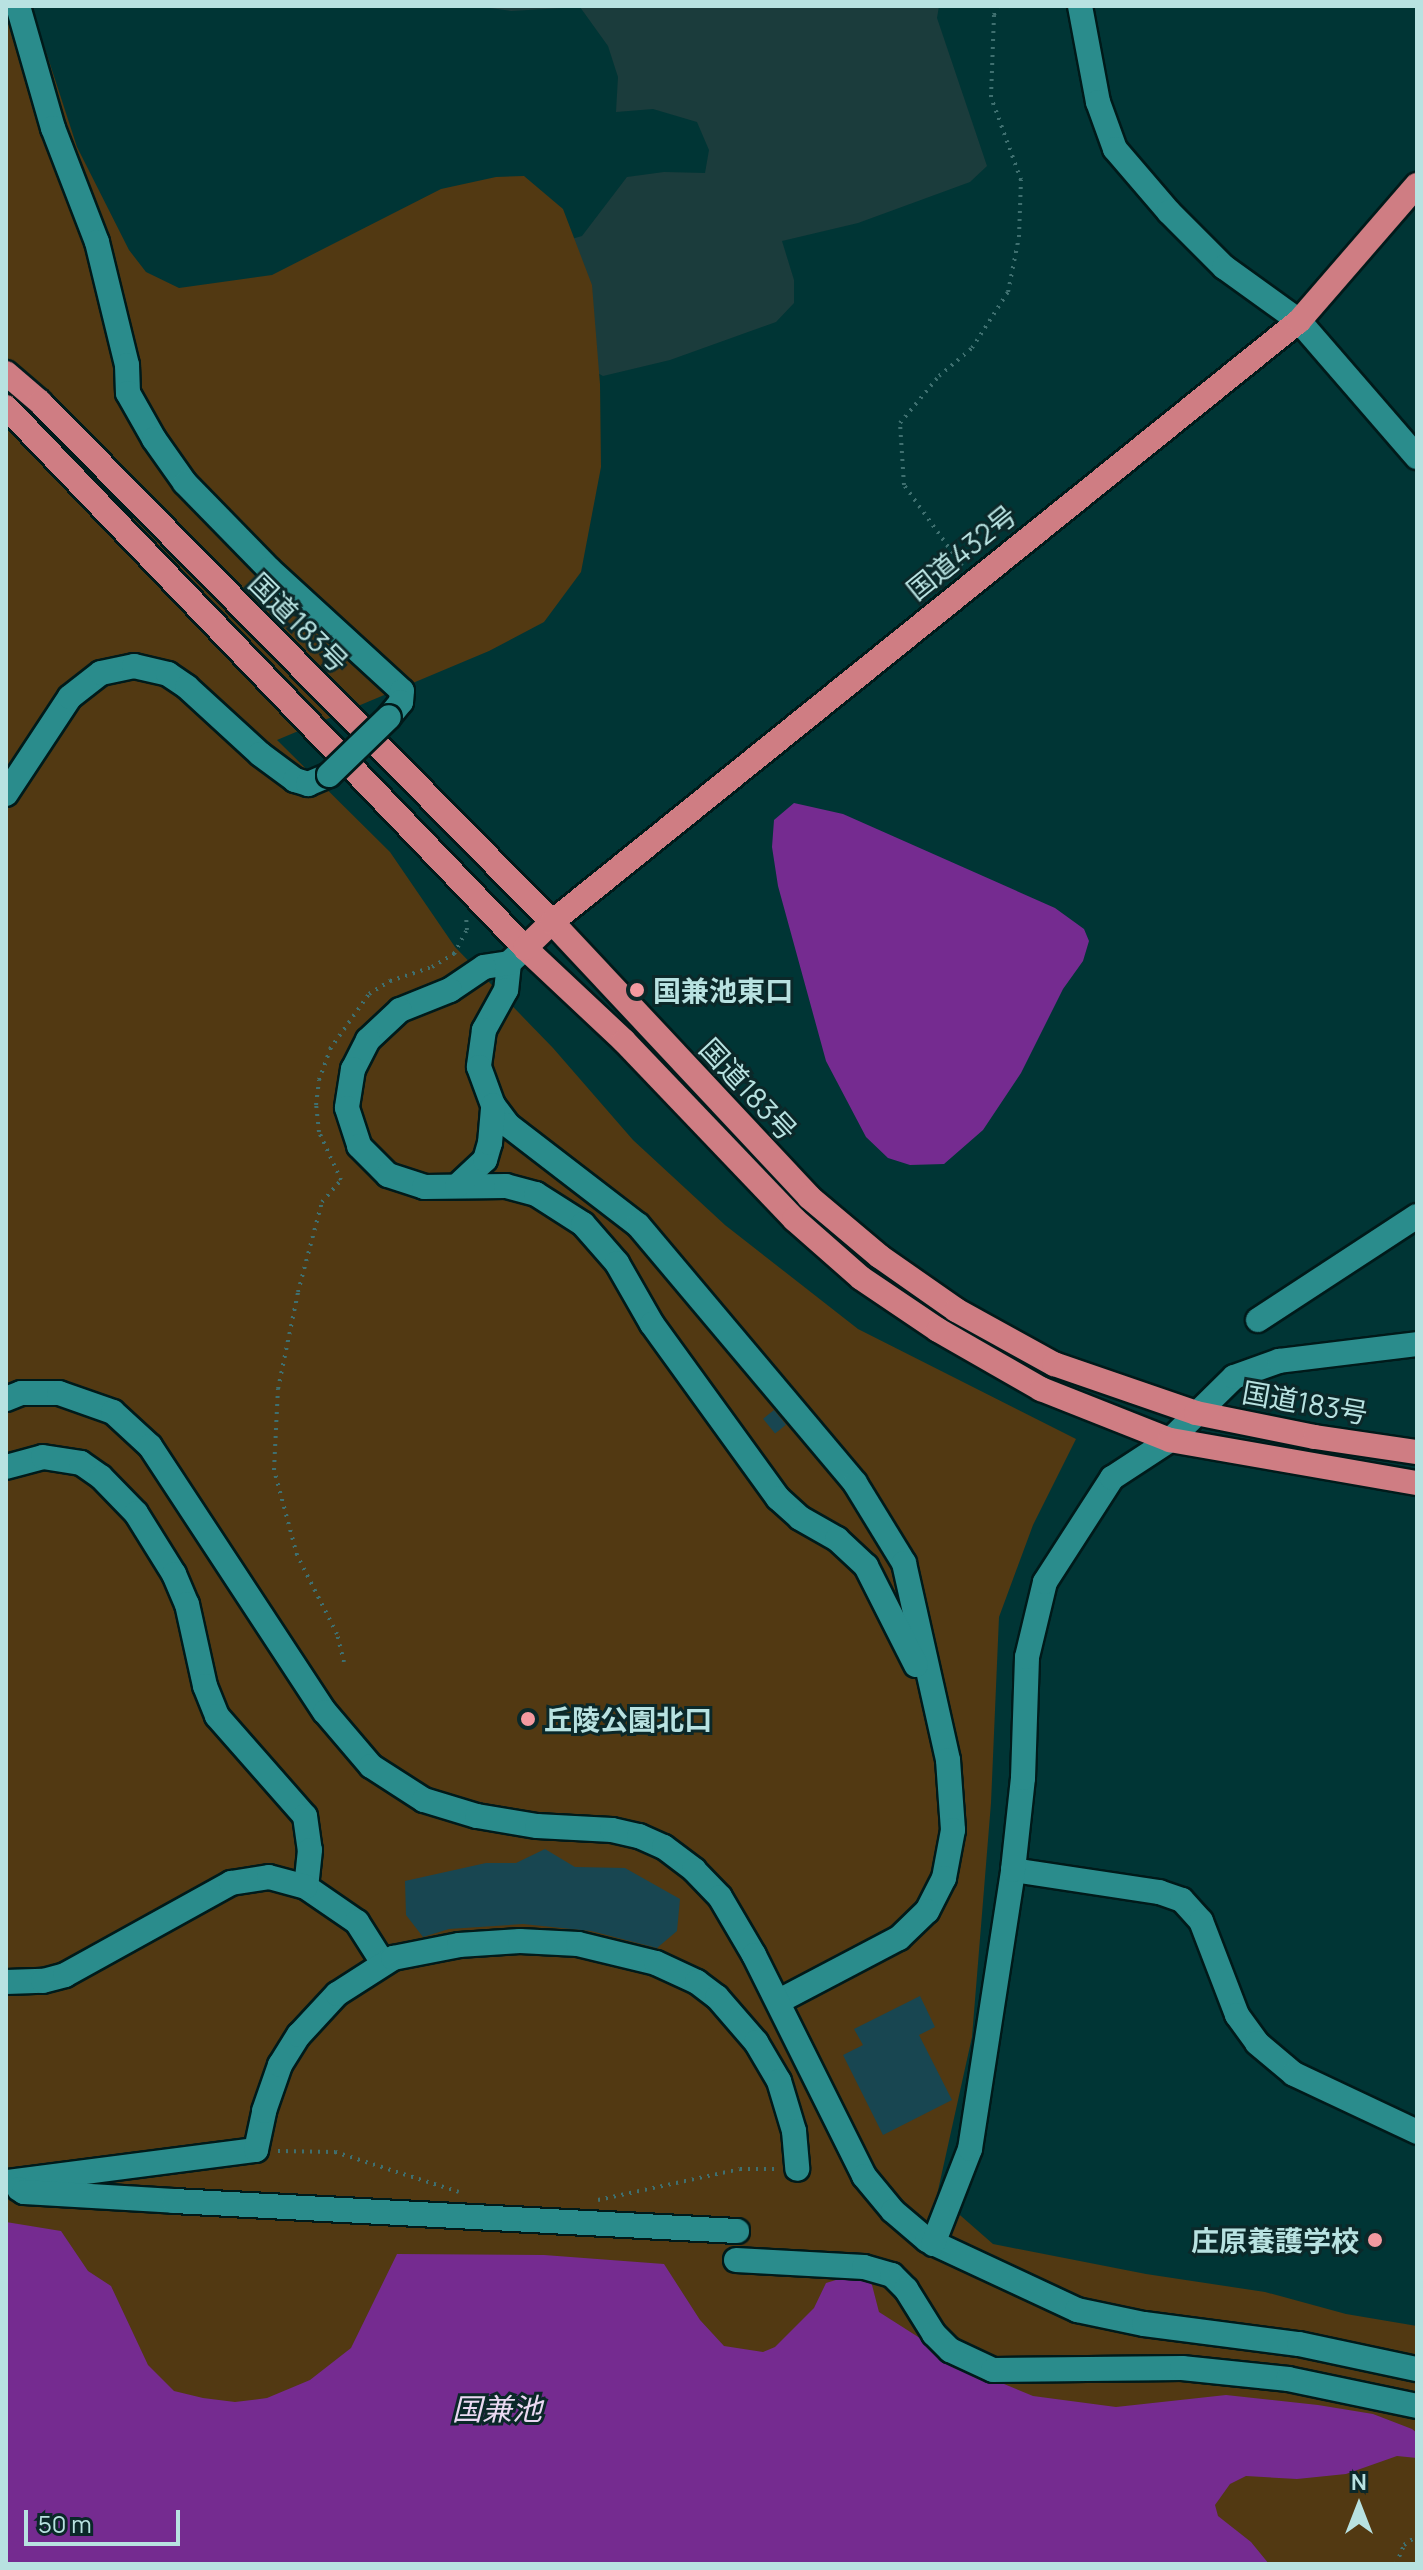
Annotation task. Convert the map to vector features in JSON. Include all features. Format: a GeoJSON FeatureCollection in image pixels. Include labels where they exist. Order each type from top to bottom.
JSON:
{"type":"FeatureCollection","features":[{"type":"Feature","properties":{"kind":"highway","name":"国道432号"},"geometry":{"type":"LineString","coordinates":[[517,955],[552,922],[1299,321],[1417,185]]}},
{"type":"Feature","properties":{"kind":"highway","name":"国道183号"},"geometry":{"type":"LineString","coordinates":[[6,373],[51,413],[552,922],[809,1197],[879,1256],[956,1310],[1054,1364],[1196,1413],[1315,1437],[1417,1452]]}},
{"type":"Feature","properties":{"kind":"highway","name":"国道183号"},"geometry":{"type":"LineString","coordinates":[[6,407],[517,955],[624,1041],[794,1219],[861,1278],[938,1330],[1041,1389],[1170,1440],[1417,1483]]}},
{"type":"Feature","properties":{"kind":"street"},"geometry":{"type":"LineString","coordinates":[[6,794],[70,697],[101,673],[134,666],[168,674],[187,687],[260,754],[295,780],[308,784],[329,775],[389,717],[401,702],[402,691],[269,569],[185,483],[154,439],[128,393],[127,365],[97,242],[53,128],[18,6]]}},
{"type":"Feature","properties":{"kind":"street"},"geometry":{"type":"LineString","coordinates":[[1080,6],[1098,102],[1115,149],[1169,212],[1224,267],[1299,321],[1417,457]]}},
{"type":"Feature","properties":{"kind":"street"},"geometry":{"type":"LineString","coordinates":[[517,955],[506,990],[484,1030],[479,1067],[493,1105],[508,1125],[638,1225],[855,1483],[904,1563],[930,1692],[948,1760],[953,1830],[944,1878],[927,1911],[899,1938],[779,2001]]}},
{"type":"Feature","properties":{"kind":"street"},"geometry":{"type":"LineString","coordinates":[[517,955],[484,967],[450,990],[400,1010],[368,1040],[353,1069],[347,1108],[359,1146],[388,1175],[424,1187],[506,1186],[536,1194],[583,1224],[617,1263],[652,1324],[778,1498],[800,1518],[837,1539],[866,1566],[930,1692]]}},
{"type":"Feature","properties":{"kind":"street"},"geometry":{"type":"LineString","coordinates":[[457,1186],[485,1160],[490,1143],[493,1105]]}},
{"type":"Feature","properties":{"kind":"street"},"geometry":{"type":"LineString","coordinates":[[1258,1320],[1417,1216]]}},
{"type":"Feature","properties":{"kind":"street"},"geometry":{"type":"LineString","coordinates":[[933,2244],[970,2149],[1013,1870],[1023,1778],[1027,1657],[1045,1582],[1112,1478],[1170,1440],[1234,1377],[1279,1361],[1417,1344]]}},
{"type":"Feature","properties":{"kind":"street"},"geometry":{"type":"LineString","coordinates":[[6,1399],[21,1393],[59,1393],[113,1412],[150,1446],[325,1712],[371,1766],[424,1800],[477,1816],[537,1826],[612,1830],[664,1847],[694,1870],[720,1897],[779,2001],[832,2118],[864,2176],[893,2211],[933,2244],[1077,2310],[1144,2324],[1299,2344],[1417,2369]]}},
{"type":"Feature","properties":{"kind":"street"},"geometry":{"type":"LineString","coordinates":[[6,1467],[43,1457],[81,1463],[101,1477],[136,1513],[174,1574],[187,1604],[205,1686],[217,1716],[305,1816],[310,1850],[306,1887]]}},
{"type":"Feature","properties":{"kind":"street"},"geometry":{"type":"LineString","coordinates":[[1013,1870],[1159,1892],[1182,1900],[1201,1921],[1237,2015],[1257,2043],[1294,2074],[1417,2132]]}},
{"type":"Feature","properties":{"kind":"street"},"geometry":{"type":"LineString","coordinates":[[6,1982],[43,1981],[65,1975],[231,1883],[269,1877],[306,1887],[357,1922],[383,1963]]}},
{"type":"Feature","properties":{"kind":"street"},"geometry":{"type":"LineString","coordinates":[[7,2182],[256,2150],[270,2089],[299,2035],[337,1994],[383,1963],[426,1949],[520,1941],[578,1944],[656,1963],[680,1973],[717,1997],[768,2059],[790,2119],[797,2169]]}},
{"type":"Feature","properties":{"kind":"street"},"geometry":{"type":"LineString","coordinates":[[7,2182],[24,2192],[38,2193],[737,2231]]}},
{"type":"Feature","properties":{"kind":"street"},"geometry":{"type":"LineString","coordinates":[[736,2260],[864,2267],[892,2275],[906,2289],[934,2334],[950,2350],[993,2370],[1182,2368],[1288,2379],[1417,2406]]}},
{"type":"Feature","properties":{"kind":"path"},"geometry":{"type":"LineString","coordinates":[[973,581],[904,485],[900,423],[939,376],[972,348],[1008,292],[1019,237],[1021,180],[991,97],[994,15],[998,6]]}},
{"type":"Feature","properties":{"kind":"path"},"geometry":{"type":"LineString","coordinates":[[344,1662],[337,1634],[297,1555],[274,1470],[278,1389],[298,1292],[322,1202],[341,1180],[319,1132],[316,1105],[319,1080],[330,1049],[369,994],[390,981],[432,967],[454,954],[467,930],[465,915]]}},
{"type":"Feature","properties":{"kind":"path"},"geometry":{"type":"LineString","coordinates":[[256,2150],[335,2152],[461,2193]]}},
{"type":"Feature","properties":{"kind":"path"},"geometry":{"type":"LineString","coordinates":[[595,2200],[740,2169],[797,2169]]}},
{"type":"Feature","properties":{"kind":"path"},"geometry":{"type":"LineString","coordinates":[[1396,2564],[1404,2545],[1417,2536]]}},
{"type":"Feature","properties":{"kind":"shaded area"},"geometry":{"type":"Polygon","coordinates":[[[6,6],[23,6],[36,21],[77,147],[129,250],[146,272],[179,288],[272,275],[441,189],[496,177],[524,176],[563,209],[592,285],[600,384],[601,467],[581,572],[544,622],[489,651],[277,740],[390,852],[455,947],[553,1048],[633,1140],[725,1225],[858,1329],[1076,1439],[1033,1525],[999,1617],[991,1803],[972,2037],[937,2195],[993,2244],[1146,2274],[1265,2292],[1346,2314],[1417,2326],[1417,2564],[6,2564],[6,6]]]}},
{"type":"Feature","properties":{"kind":"shaded area"},"geometry":{"type":"Polygon","coordinates":[[[476,6],[939,6],[937,18],[987,166],[970,182],[858,223],[782,241],[794,280],[794,303],[776,322],[670,360],[603,376],[587,367],[547,246],[582,236],[627,177],[664,172],[705,173],[709,150],[697,122],[653,109],[616,112],[618,77],[608,46],[580,7],[511,11],[476,6]]]}},
{"type":"Feature","properties":{"kind":"water"},"geometry":{"type":"Polygon","coordinates":[[[794,803],[843,814],[1055,908],[1084,929],[1089,941],[1083,961],[1063,989],[1021,1073],[983,1130],[944,1164],[910,1165],[888,1158],[866,1137],[826,1061],[778,886],[772,847],[774,820],[794,803]]]}},
{"type":"Feature","properties":{"kind":"water","name":"国兼池"},"geometry":{"type":"Polygon","coordinates":[[[6,2222],[61,2231],[88,2271],[111,2286],[148,2365],[174,2391],[203,2398],[235,2402],[267,2398],[310,2380],[351,2348],[397,2254],[544,2255],[664,2264],[700,2320],[724,2346],[763,2352],[775,2347],[814,2308],[826,2283],[862,2272],[872,2285],[879,2312],[970,2370],[1033,2396],[1116,2407],[1226,2395],[1318,2405],[1373,2414],[1412,2429],[1417,2433],[1417,2458],[1397,2456],[1346,2474],[1297,2479],[1246,2476],[1230,2484],[1215,2505],[1218,2516],[1251,2542],[1269,2564],[6,2564],[6,2222]]]}},
{"type":"Feature","properties":{"kind":"building"},"geometry":{"type":"Polygon","coordinates":[[[774,1410],[786,1425],[775,1434],[763,1419],[774,1410]]]}},
{"type":"Feature","properties":{"kind":"building"},"geometry":{"type":"Polygon","coordinates":[[[545,1849],[575,1867],[625,1868],[680,1899],[677,1931],[657,1948],[591,1931],[523,1924],[449,1929],[423,1937],[406,1915],[405,1881],[486,1863],[516,1863],[545,1849]]]}},
{"type":"Feature","properties":{"kind":"building"},"geometry":{"type":"Polygon","coordinates":[[[920,1996],[935,2027],[919,2035],[952,2100],[883,2135],[843,2055],[863,2045],[854,2029],[920,1996]]]}},
{"type":"Feature","properties":{"kind":"place","name":"国兼池東口"},"geometry":{"type":"Point","coordinates":[637,990]}},
{"type":"Feature","properties":{"kind":"place","name":"丘陵公園北口"},"geometry":{"type":"Point","coordinates":[528,1719]}},
{"type":"Feature","properties":{"kind":"place","name":"庄原養護学校"},"geometry":{"type":"Point","coordinates":[1375,2240]}}]}
